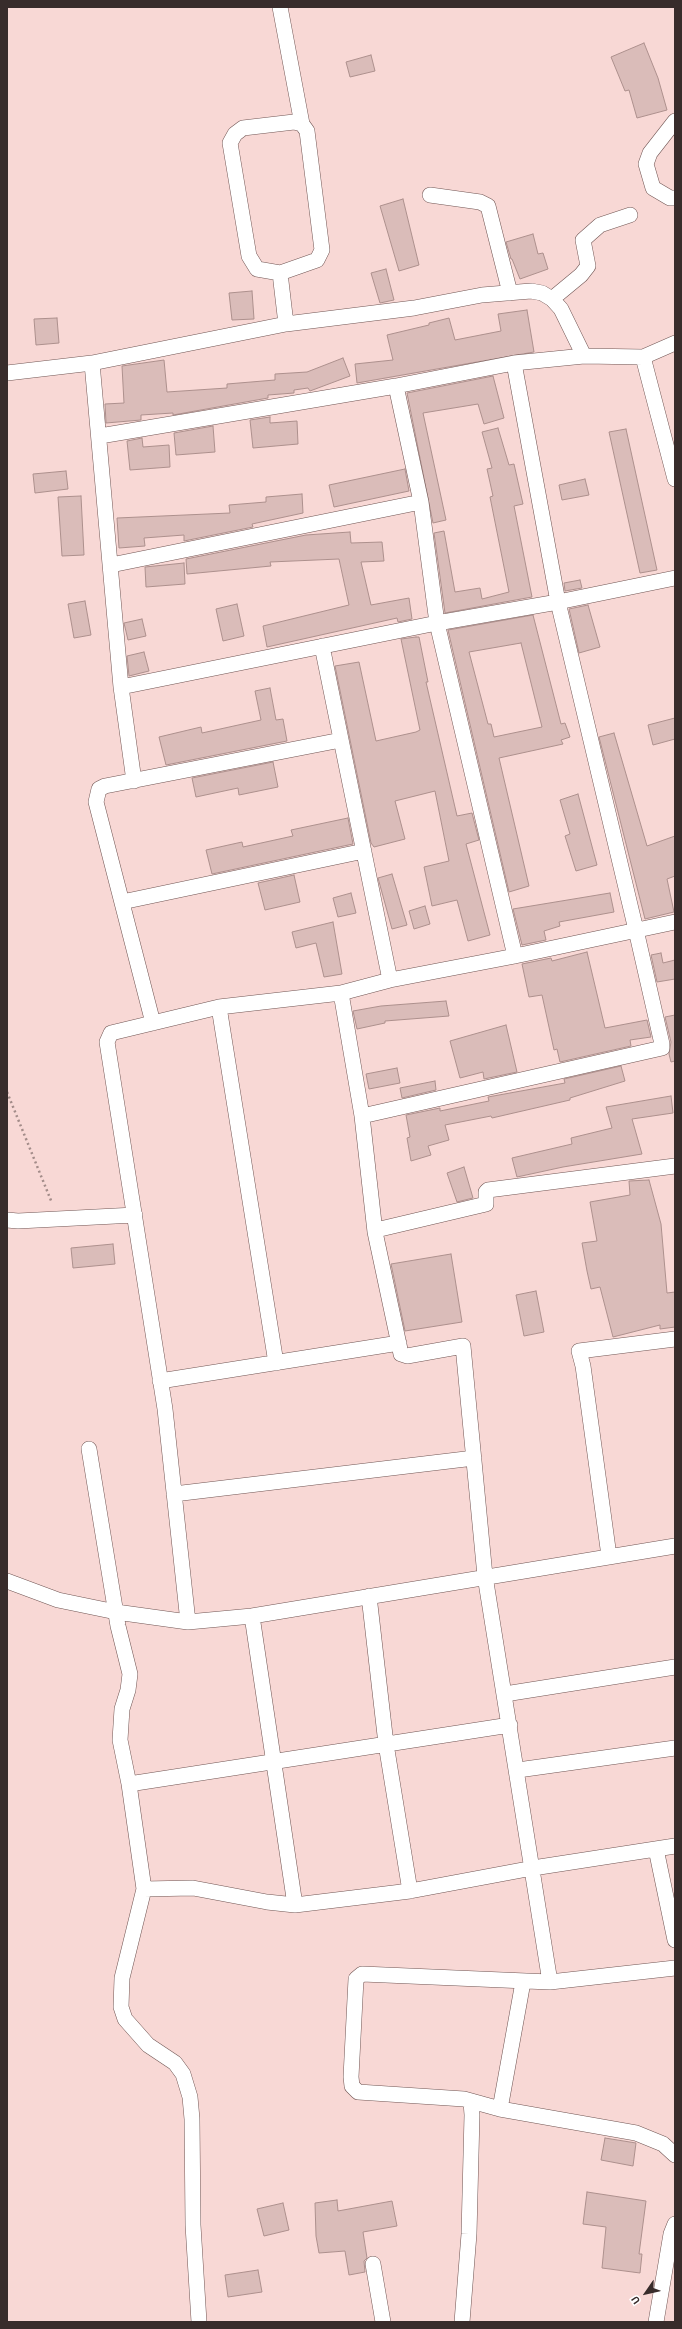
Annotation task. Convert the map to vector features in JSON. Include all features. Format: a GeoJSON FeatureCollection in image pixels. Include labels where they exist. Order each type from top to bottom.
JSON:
{"type":"FeatureCollection","features":[{"type":"Feature","properties":{"kind":"street"},"geometry":{"type":"LineString","coordinates":[[280,7],[302,124],[307,131],[322,250],[317,260],[280,273],[257,269],[249,256],[230,143],[235,134],[243,128],[294,122],[302,124]]}},
{"type":"Feature","properties":{"kind":"street"},"geometry":{"type":"LineString","coordinates":[[675,121],[650,153],[646,164],[653,188],[670,198],[675,198]]}},
{"type":"Feature","properties":{"kind":"street"},"geometry":{"type":"LineString","coordinates":[[430,195],[480,202],[488,206],[510,293]]}},
{"type":"Feature","properties":{"kind":"street"},"geometry":{"type":"LineString","coordinates":[[552,299],[581,275],[588,266],[583,240],[600,225],[630,215]]}},
{"type":"Feature","properties":{"kind":"street"},"geometry":{"type":"LineString","coordinates":[[280,273],[286,324]]}},
{"type":"Feature","properties":{"kind":"street"},"geometry":{"type":"LineString","coordinates":[[7,373],[92,363],[286,324],[414,308],[482,295],[531,291],[542,293],[552,299],[561,309],[575,333],[584,356]]}},
{"type":"Feature","properties":{"kind":"street"},"geometry":{"type":"LineString","coordinates":[[100,436],[396,386],[514,363],[584,356],[643,357],[675,343]]}},
{"type":"Feature","properties":{"kind":"street"},"geometry":{"type":"LineString","coordinates":[[643,357],[674,467]]}},
{"type":"Feature","properties":{"kind":"street"},"geometry":{"type":"LineString","coordinates":[[92,363],[100,436],[121,687],[134,780]]}},
{"type":"Feature","properties":{"kind":"street"},"geometry":{"type":"LineString","coordinates":[[362,1116],[662,1048],[636,930],[558,602],[514,363]]}},
{"type":"Feature","properties":{"kind":"street"},"geometry":{"type":"LineString","coordinates":[[396,386],[421,502],[437,623],[515,956]]}},
{"type":"Feature","properties":{"kind":"street"},"geometry":{"type":"LineString","coordinates":[[110,565],[421,502]]}},
{"type":"Feature","properties":{"kind":"street"},"geometry":{"type":"LineString","coordinates":[[121,687],[437,623],[558,602],[675,578]]}},
{"type":"Feature","properties":{"kind":"street"},"geometry":{"type":"LineString","coordinates":[[322,646],[390,980]]}},
{"type":"Feature","properties":{"kind":"street"},"geometry":{"type":"LineString","coordinates":[[153,1023],[96,802],[96,794],[105,786],[342,740]]}},
{"type":"Feature","properties":{"kind":"street"},"geometry":{"type":"LineString","coordinates":[[122,902],[364,851]]}},
{"type":"Feature","properties":{"kind":"street"},"geometry":{"type":"LineString","coordinates":[[188,1622],[160,1381],[107,1042],[111,1033],[218,1006],[341,993],[390,980],[515,956],[675,922]]}},
{"type":"Feature","properties":{"kind":"street"},"geometry":{"type":"LineString","coordinates":[[341,993],[362,1116],[376,1230],[401,1354],[407,1356],[463,1346],[485,1576],[518,1770],[550,1982]]}},
{"type":"Feature","properties":{"kind":"street"},"geometry":{"type":"LineString","coordinates":[[218,1006],[276,1362]]}},
{"type":"Feature","properties":{"kind":"street"},"geometry":{"type":"LineString","coordinates":[[376,1230],[486,1204],[486,1192],[488,1190],[675,1166]]}},
{"type":"Feature","properties":{"kind":"street"},"geometry":{"type":"LineString","coordinates":[[7,1220],[135,1215]]}},
{"type":"Feature","properties":{"kind":"street"},"geometry":{"type":"LineString","coordinates":[[609,1556],[583,1366],[579,1351],[675,1338]]}},
{"type":"Feature","properties":{"kind":"street"},"geometry":{"type":"LineString","coordinates":[[160,1381],[399,1343]]}},
{"type":"Feature","properties":{"kind":"street"},"geometry":{"type":"LineString","coordinates":[[89,1450],[116,1612],[130,1674],[128,1690],[122,1709],[120,1740],[129,1784],[144,1889],[122,1978],[121,2007],[125,2019],[148,2045],[175,2063],[182,2074],[190,2097],[199,2322]]}},
{"type":"Feature","properties":{"kind":"street"},"geometry":{"type":"LineString","coordinates":[[174,1494],[474,1458]]}},
{"type":"Feature","properties":{"kind":"street"},"geometry":{"type":"LineString","coordinates":[[7,1581],[58,1600],[116,1612],[188,1622],[252,1616],[485,1576],[675,1546]]}},
{"type":"Feature","properties":{"kind":"street"},"geometry":{"type":"LineString","coordinates":[[369,1596],[386,1744],[410,1891]]}},
{"type":"Feature","properties":{"kind":"street"},"geometry":{"type":"LineString","coordinates":[[252,1616],[295,1904]]}},
{"type":"Feature","properties":{"kind":"street"},"geometry":{"type":"LineString","coordinates":[[505,1694],[675,1667]]}},
{"type":"Feature","properties":{"kind":"street"},"geometry":{"type":"LineString","coordinates":[[129,1784],[273,1760],[510,1724]]}},
{"type":"Feature","properties":{"kind":"street"},"geometry":{"type":"LineString","coordinates":[[518,1770],[675,1748]]}},
{"type":"Feature","properties":{"kind":"street"},"geometry":{"type":"LineString","coordinates":[[144,1889],[193,1888],[268,1902],[295,1904],[410,1891],[609,1854],[675,1846]]}},
{"type":"Feature","properties":{"kind":"street"},"geometry":{"type":"LineString","coordinates":[[656,1849],[675,1940]]}},
{"type":"Feature","properties":{"kind":"street"},"geometry":{"type":"LineString","coordinates":[[675,1968],[550,1982],[362,1974],[356,1979],[351,2077],[352,2086],[358,2092],[464,2099],[470,2102],[500,2109],[636,2133],[663,2144],[675,2155]]}},
{"type":"Feature","properties":{"kind":"street"},"geometry":{"type":"LineString","coordinates":[[500,2109],[523,1982]]}},
{"type":"Feature","properties":{"kind":"street"},"geometry":{"type":"LineString","coordinates":[[462,2322],[469,2234],[472,2115],[470,2102]]}},
{"type":"Feature","properties":{"kind":"street"},"geometry":{"type":"LineString","coordinates":[[656,2322],[674,2231]]}},
{"type":"Feature","properties":{"kind":"street"},"geometry":{"type":"LineString","coordinates":[[374,2264],[384,2322]]}},
{"type":"Feature","properties":{"kind":"path"},"geometry":{"type":"LineString","coordinates":[[7,1092],[58,1219]]}},
{"type":"Feature","properties":{"kind":"building"},"geometry":{"type":"Polygon","coordinates":[[[644,43],[658,78],[667,110],[637,118],[629,90],[625,91],[611,57],[644,43]]]}},
{"type":"Feature","properties":{"kind":"building"},"geometry":{"type":"Polygon","coordinates":[[[371,55],[375,71],[350,77],[346,62],[371,55]]]}},
{"type":"Feature","properties":{"kind":"building"},"geometry":{"type":"Polygon","coordinates":[[[403,199],[419,265],[399,271],[380,206],[403,199]]]}},
{"type":"Feature","properties":{"kind":"building"},"geometry":{"type":"Polygon","coordinates":[[[533,234],[538,254],[543,253],[548,269],[520,279],[511,259],[506,242],[533,234]]]}},
{"type":"Feature","properties":{"kind":"building"},"geometry":{"type":"Polygon","coordinates":[[[386,269],[394,300],[380,303],[371,273],[386,269]]]}},
{"type":"Feature","properties":{"kind":"building"},"geometry":{"type":"Polygon","coordinates":[[[252,291],[254,319],[232,320],[229,293],[252,291]]]}},
{"type":"Feature","properties":{"kind":"building"},"geometry":{"type":"Polygon","coordinates":[[[527,310],[534,352],[357,383],[355,364],[393,360],[387,335],[429,325],[429,323],[449,318],[455,340],[501,331],[498,314],[527,310]]]}},
{"type":"Feature","properties":{"kind":"building"},"geometry":{"type":"Polygon","coordinates":[[[57,318],[59,343],[36,345],[34,319],[57,318]]]}},
{"type":"Feature","properties":{"kind":"building"},"geometry":{"type":"Polygon","coordinates":[[[343,358],[350,376],[310,391],[308,388],[294,390],[294,393],[268,395],[268,398],[173,415],[173,413],[141,415],[141,420],[106,423],[105,404],[124,403],[122,366],[164,360],[167,392],[227,388],[227,384],[275,380],[275,374],[307,372],[343,358]]]}},
{"type":"Feature","properties":{"kind":"building"},"geometry":{"type":"Polygon","coordinates":[[[493,376],[504,418],[484,424],[478,404],[423,413],[446,520],[433,523],[407,393],[493,376]]]}},
{"type":"Feature","properties":{"kind":"building"},"geometry":{"type":"Polygon","coordinates":[[[270,417],[270,423],[297,421],[298,444],[253,448],[250,420],[270,417]]]}},
{"type":"Feature","properties":{"kind":"building"},"geometry":{"type":"Polygon","coordinates":[[[213,426],[215,452],[176,455],[174,433],[213,426]]]}},
{"type":"Feature","properties":{"kind":"building"},"geometry":{"type":"Polygon","coordinates":[[[498,428],[509,465],[514,464],[523,504],[514,506],[532,597],[445,613],[434,533],[444,531],[455,592],[480,588],[482,599],[509,592],[490,497],[493,496],[487,469],[492,468],[482,432],[498,428]]]}},
{"type":"Feature","properties":{"kind":"building"},"geometry":{"type":"Polygon","coordinates":[[[626,429],[657,570],[640,573],[609,432],[626,429]]]}},
{"type":"Feature","properties":{"kind":"building"},"geometry":{"type":"Polygon","coordinates":[[[142,438],[143,447],[169,445],[170,467],[130,470],[127,441],[142,438]]]}},
{"type":"Feature","properties":{"kind":"building"},"geometry":{"type":"Polygon","coordinates":[[[405,469],[409,491],[334,507],[329,485],[405,469]]]}},
{"type":"Feature","properties":{"kind":"building"},"geometry":{"type":"Polygon","coordinates":[[[66,471],[68,489],[35,493],[33,474],[66,471]]]}},
{"type":"Feature","properties":{"kind":"building"},"geometry":{"type":"Polygon","coordinates":[[[585,479],[589,495],[562,500],[559,485],[585,479]]]}},
{"type":"Feature","properties":{"kind":"building"},"geometry":{"type":"Polygon","coordinates":[[[302,494],[303,513],[252,524],[253,527],[184,541],[184,535],[144,538],[145,546],[119,548],[117,518],[230,513],[229,505],[266,502],[266,497],[302,494]]]}},
{"type":"Feature","properties":{"kind":"building"},"geometry":{"type":"Polygon","coordinates":[[[81,496],[84,555],[62,556],[58,497],[81,496]]]}},
{"type":"Feature","properties":{"kind":"building"},"geometry":{"type":"Polygon","coordinates":[[[350,532],[351,543],[382,542],[384,561],[361,562],[371,605],[409,598],[412,619],[398,622],[397,618],[267,647],[263,626],[349,605],[339,559],[270,562],[271,566],[187,574],[186,559],[306,535],[350,532]]]}},
{"type":"Feature","properties":{"kind":"building"},"geometry":{"type":"Polygon","coordinates":[[[184,563],[185,584],[146,587],[145,567],[184,563]]]}},
{"type":"Feature","properties":{"kind":"building"},"geometry":{"type":"Polygon","coordinates":[[[580,580],[582,588],[565,591],[564,583],[580,580]]]}},
{"type":"Feature","properties":{"kind":"building"},"geometry":{"type":"Polygon","coordinates":[[[85,601],[91,635],[74,638],[68,604],[85,601]]]}},
{"type":"Feature","properties":{"kind":"building"},"geometry":{"type":"Polygon","coordinates":[[[237,604],[244,636],[223,641],[216,609],[237,604]]]}},
{"type":"Feature","properties":{"kind":"building"},"geometry":{"type":"Polygon","coordinates":[[[588,605],[600,647],[579,653],[569,609],[588,605]]]}},
{"type":"Feature","properties":{"kind":"building"},"geometry":{"type":"Polygon","coordinates":[[[533,615],[561,724],[565,723],[570,737],[561,740],[563,744],[499,758],[529,886],[509,892],[448,630],[533,615]],[[521,643],[469,652],[488,724],[491,724],[494,737],[542,727],[521,643]]]}},
{"type":"Feature","properties":{"kind":"building"},"geometry":{"type":"Polygon","coordinates":[[[142,619],[146,636],[128,640],[124,623],[142,619]]]}},
{"type":"Feature","properties":{"kind":"building"},"geometry":{"type":"Polygon","coordinates":[[[419,637],[428,682],[426,682],[457,816],[472,813],[479,840],[466,844],[490,935],[468,941],[457,900],[432,906],[424,867],[449,861],[435,791],[395,801],[405,839],[374,847],[371,843],[335,666],[359,662],[376,741],[416,732],[420,730],[401,639],[419,637]]]}},
{"type":"Feature","properties":{"kind":"building"},"geometry":{"type":"Polygon","coordinates":[[[144,652],[149,671],[129,676],[127,656],[144,652]]]}},
{"type":"Feature","properties":{"kind":"building"},"geometry":{"type":"Polygon","coordinates":[[[270,688],[276,720],[283,719],[287,741],[166,765],[159,737],[201,727],[202,733],[261,720],[255,691],[270,688]]]}},
{"type":"Feature","properties":{"kind":"building"},"geometry":{"type":"Polygon","coordinates":[[[675,718],[675,739],[653,745],[648,725],[675,718]]]}},
{"type":"Feature","properties":{"kind":"building"},"geometry":{"type":"Polygon","coordinates":[[[614,733],[647,846],[675,836],[675,876],[667,879],[674,912],[645,919],[599,737],[614,733]]]}},
{"type":"Feature","properties":{"kind":"building"},"geometry":{"type":"Polygon","coordinates":[[[273,762],[278,787],[239,795],[238,788],[196,797],[192,778],[273,762]]]}},
{"type":"Feature","properties":{"kind":"building"},"geometry":{"type":"Polygon","coordinates":[[[578,794],[597,865],[576,871],[565,836],[570,834],[560,800],[578,794]]]}},
{"type":"Feature","properties":{"kind":"building"},"geometry":{"type":"Polygon","coordinates":[[[348,818],[353,844],[212,874],[206,850],[242,842],[243,847],[293,836],[291,830],[348,818]]]}},
{"type":"Feature","properties":{"kind":"building"},"geometry":{"type":"Polygon","coordinates":[[[392,874],[407,925],[392,929],[378,878],[392,874]]]}},
{"type":"Feature","properties":{"kind":"building"},"geometry":{"type":"Polygon","coordinates":[[[294,875],[300,902],[265,910],[258,883],[294,875]]]}},
{"type":"Feature","properties":{"kind":"building"},"geometry":{"type":"Polygon","coordinates":[[[351,893],[356,913],[338,917],[333,898],[351,893]]]}},
{"type":"Feature","properties":{"kind":"building"},"geometry":{"type":"Polygon","coordinates":[[[610,893],[614,912],[559,922],[560,926],[544,931],[546,940],[522,945],[513,909],[610,893]]]}},
{"type":"Feature","properties":{"kind":"building"},"geometry":{"type":"Polygon","coordinates":[[[425,906],[430,924],[414,929],[409,911],[425,906]]]}},
{"type":"Feature","properties":{"kind":"building"},"geometry":{"type":"Polygon","coordinates":[[[333,922],[342,974],[324,977],[316,943],[296,948],[292,932],[333,922]]]}},
{"type":"Feature","properties":{"kind":"building"},"geometry":{"type":"Polygon","coordinates":[[[587,952],[605,1028],[647,1020],[651,1037],[630,1040],[631,1046],[560,1062],[557,1049],[554,1050],[542,995],[529,997],[522,964],[551,958],[552,961],[587,952]]]}},
{"type":"Feature","properties":{"kind":"building"},"geometry":{"type":"Polygon","coordinates":[[[661,953],[663,963],[675,960],[675,979],[657,982],[651,955],[661,953]]]}},
{"type":"Feature","properties":{"kind":"building"},"geometry":{"type":"Polygon","coordinates":[[[446,1001],[449,1016],[385,1021],[385,1023],[357,1029],[353,1011],[381,1006],[446,1001]]]}},
{"type":"Feature","properties":{"kind":"building"},"geometry":{"type":"Polygon","coordinates":[[[675,1015],[675,1061],[671,1062],[669,1054],[671,1042],[665,1017],[675,1015]]]}},
{"type":"Feature","properties":{"kind":"building"},"geometry":{"type":"Polygon","coordinates":[[[506,1025],[517,1072],[484,1079],[483,1072],[460,1078],[450,1041],[506,1025]]]}},
{"type":"Feature","properties":{"kind":"building"},"geometry":{"type":"Polygon","coordinates":[[[621,1066],[625,1081],[570,1098],[570,1100],[492,1118],[491,1116],[445,1125],[449,1140],[428,1146],[431,1155],[411,1161],[407,1138],[410,1137],[406,1115],[440,1108],[440,1111],[489,1101],[488,1097],[565,1083],[564,1079],[621,1066]]]}},
{"type":"Feature","properties":{"kind":"building"},"geometry":{"type":"Polygon","coordinates":[[[397,1068],[400,1083],[369,1089],[366,1074],[397,1068]]]}},
{"type":"Feature","properties":{"kind":"building"},"geometry":{"type":"Polygon","coordinates":[[[435,1081],[436,1090],[402,1098],[400,1088],[435,1081]]]}},
{"type":"Feature","properties":{"kind":"building"},"geometry":{"type":"Polygon","coordinates":[[[671,1096],[673,1113],[632,1119],[642,1154],[563,1167],[517,1177],[512,1158],[572,1144],[571,1138],[612,1128],[606,1107],[671,1096]]]}},
{"type":"Feature","properties":{"kind":"building"},"geometry":{"type":"Polygon","coordinates":[[[464,1167],[473,1198],[457,1202],[447,1173],[464,1167]]]}},
{"type":"Feature","properties":{"kind":"building"},"geometry":{"type":"Polygon","coordinates":[[[649,1180],[661,1224],[667,1293],[675,1292],[675,1327],[660,1329],[660,1325],[613,1337],[600,1287],[591,1289],[582,1243],[597,1241],[590,1202],[630,1195],[629,1181],[649,1180]]]}},
{"type":"Feature","properties":{"kind":"building"},"geometry":{"type":"Polygon","coordinates":[[[113,1244],[115,1264],[73,1268],[71,1248],[113,1244]]]}},
{"type":"Feature","properties":{"kind":"building"},"geometry":{"type":"Polygon","coordinates":[[[451,1254],[462,1322],[405,1331],[391,1264],[451,1254]]]}},
{"type":"Feature","properties":{"kind":"building"},"geometry":{"type":"Polygon","coordinates":[[[536,1291],[544,1332],[524,1336],[516,1295],[536,1291]]]}},
{"type":"Feature","properties":{"kind":"building"},"geometry":{"type":"Polygon","coordinates":[[[605,2138],[636,2143],[633,2166],[601,2160],[605,2138]]]}},
{"type":"Feature","properties":{"kind":"building"},"geometry":{"type":"Polygon","coordinates":[[[587,2192],[646,2201],[639,2254],[642,2254],[640,2273],[602,2268],[606,2227],[583,2224],[587,2192]]]}},
{"type":"Feature","properties":{"kind":"building"},"geometry":{"type":"Polygon","coordinates":[[[337,2200],[338,2211],[392,2201],[397,2226],[363,2232],[367,2258],[364,2261],[365,2272],[349,2275],[345,2251],[319,2253],[316,2236],[315,2203],[337,2200]]]}},
{"type":"Feature","properties":{"kind":"building"},"geometry":{"type":"Polygon","coordinates":[[[283,2203],[289,2230],[264,2236],[257,2209],[283,2203]]]}},
{"type":"Feature","properties":{"kind":"building"},"geometry":{"type":"Polygon","coordinates":[[[258,2270],[262,2292],[228,2297],[225,2275],[258,2270]]]}}]}
